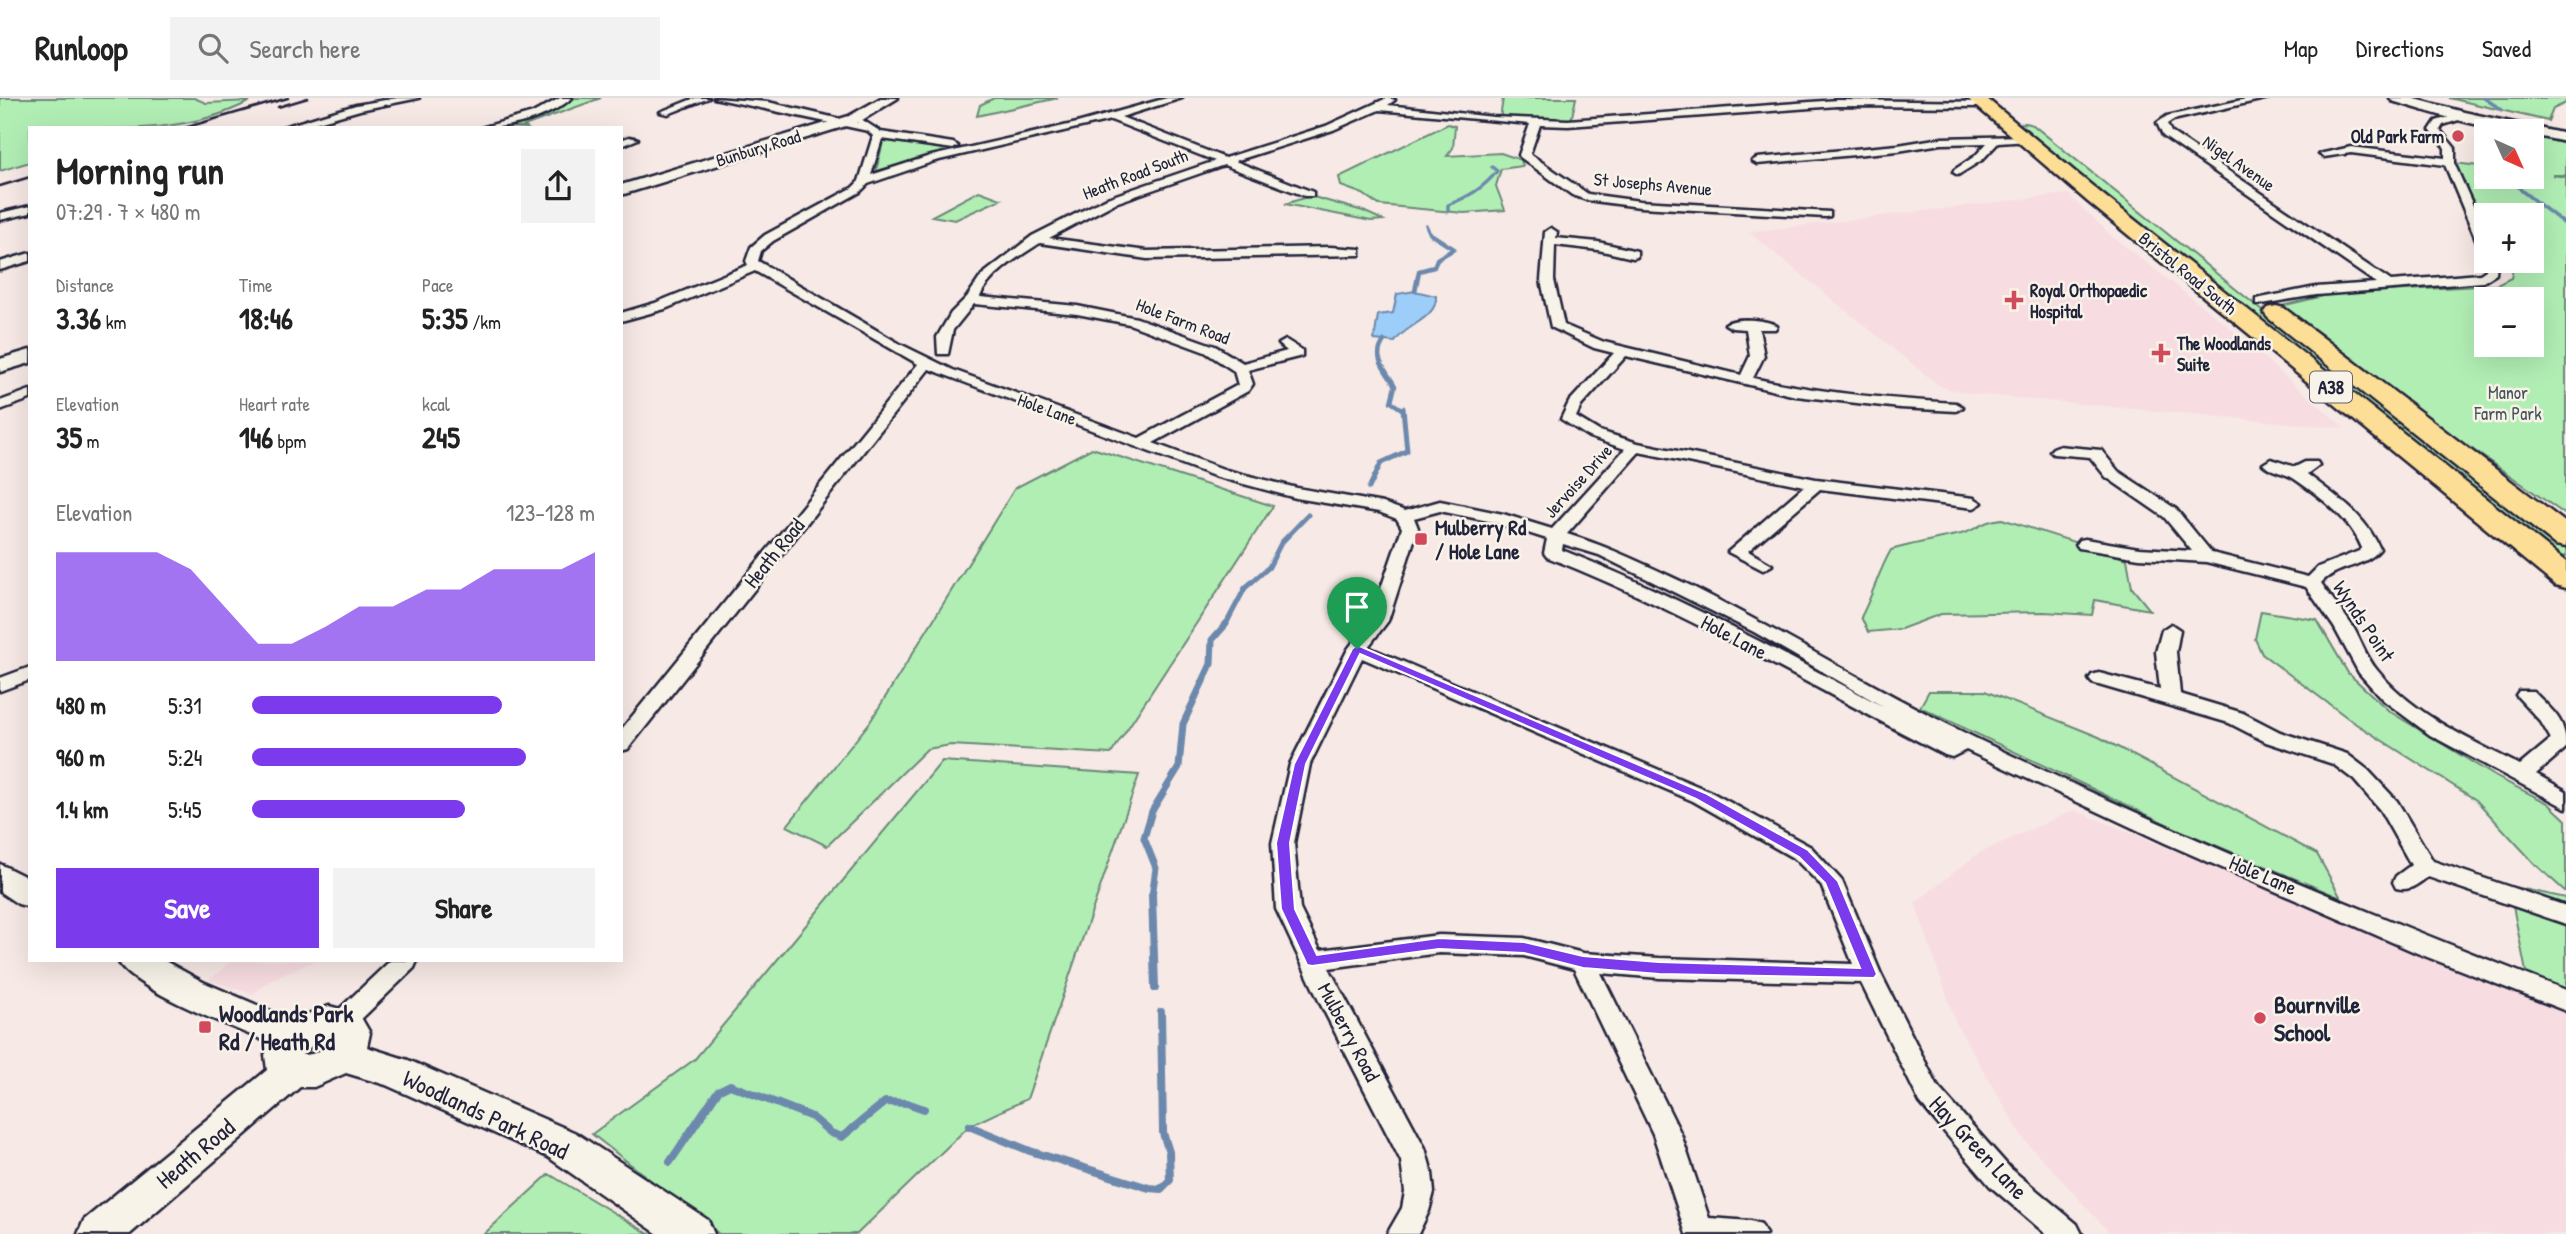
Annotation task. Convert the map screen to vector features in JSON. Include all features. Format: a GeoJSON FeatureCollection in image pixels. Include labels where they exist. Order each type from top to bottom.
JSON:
{"type":"FeatureCollection","features":[{"type":"Feature","properties":{"kind":"highway","name":"Bristol Road South"},"geometry":{"type":"LineString","coordinates":[[1992,101],[2021,129],[2563,573]]}},
{"type":"Feature","properties":{"kind":"highway","name":"Bristol Road South"},"geometry":{"type":"LineString","coordinates":[[1992,101],[2021,129],[2061,144]]}},
{"type":"Feature","properties":{"kind":"highway","name":"Bristol Road South"},"geometry":{"type":"LineString","coordinates":[[2137,203],[2566,538]]}},
{"type":"Feature","properties":{"kind":"main road","name":"Bunbury Road"},"geometry":{"type":"LineString","coordinates":[[623,189],[847,121],[891,98]]}},
{"type":"Feature","properties":{"kind":"main road"},"geometry":{"type":"LineString","coordinates":[[2397,98],[2462,116],[2566,138]]}},
{"type":"Feature","properties":{"kind":"main road"},"geometry":{"type":"LineString","coordinates":[[2427,98],[2566,130]]}},
{"type":"Feature","properties":{"kind":"main road"},"geometry":{"type":"LineString","coordinates":[[2462,116],[2479,111]]}},
{"type":"Feature","properties":{"kind":"main road"},"geometry":{"type":"LineString","coordinates":[[0,366],[28,357]]}},
{"type":"Feature","properties":{"kind":"main road"},"geometry":{"type":"LineString","coordinates":[[0,876],[28,894]]}},
{"type":"Feature","properties":{"kind":"main road"},"geometry":{"type":"LineString","coordinates":[[138,962],[293,1054],[307,1072],[321,1069],[342,1039]]}},
{"type":"Feature","properties":{"kind":"main road","name":"Woodlands Park Road"},"geometry":{"type":"LineString","coordinates":[[342,1039],[395,1071],[562,1145],[693,1234]]}},
{"type":"Feature","properties":{"kind":"main road","name":"Heath Road"},"geometry":{"type":"LineString","coordinates":[[99,1234],[293,1054]]}},
{"type":"Feature","properties":{"kind":"street"},"geometry":{"type":"LineString","coordinates":[[292,126],[359,107],[414,98]]}},
{"type":"Feature","properties":{"kind":"street"},"geometry":{"type":"LineString","coordinates":[[493,126],[537,114],[566,98]]}},
{"type":"Feature","properties":{"kind":"street"},"geometry":{"type":"LineString","coordinates":[[665,112],[704,98]]}},
{"type":"Feature","properties":{"kind":"street"},"geometry":{"type":"LineString","coordinates":[[719,98],[740,99],[847,121],[874,132],[974,148]]}},
{"type":"Feature","properties":{"kind":"street"},"geometry":{"type":"LineString","coordinates":[[623,316],[670,302],[755,266],[752,256],[761,244],[846,196],[864,181],[905,164],[1112,117],[1177,98]]}},
{"type":"Feature","properties":{"kind":"street","name":"Heath Road South"},"geometry":{"type":"LineString","coordinates":[[943,351],[942,337],[966,304],[973,299],[975,290],[994,271],[1036,239],[1113,199],[1222,161],[1319,133],[1394,98]]}},
{"type":"Feature","properties":{"kind":"street","name":"Nigel Avenue"},"geometry":{"type":"LineString","coordinates":[[2264,98],[2170,118],[2162,123],[2167,134],[2388,285]]}},
{"type":"Feature","properties":{"kind":"street"},"geometry":{"type":"LineString","coordinates":[[1378,107],[1482,119],[1596,123],[1837,103],[1992,101]]}},
{"type":"Feature","properties":{"kind":"street"},"geometry":{"type":"LineString","coordinates":[[2462,116],[2439,123],[2435,130],[2450,148],[2450,162],[2474,220]]}},
{"type":"Feature","properties":{"kind":"street"},"geometry":{"type":"LineString","coordinates":[[1112,117],[1309,194]]}},
{"type":"Feature","properties":{"kind":"street","name":"St Josephs Avenue"},"geometry":{"type":"LineString","coordinates":[[1536,122],[1524,155],[1576,193],[1586,197],[1640,204],[1826,214]]}},
{"type":"Feature","properties":{"kind":"street"},"geometry":{"type":"LineString","coordinates":[[1757,161],[1898,148],[1941,141],[1994,140],[2021,129]]}},
{"type":"Feature","properties":{"kind":"street"},"geometry":{"type":"LineString","coordinates":[[864,181],[874,132]]}},
{"type":"Feature","properties":{"kind":"street"},"geometry":{"type":"LineString","coordinates":[[623,142],[633,139]]}},
{"type":"Feature","properties":{"kind":"street"},"geometry":{"type":"LineString","coordinates":[[1958,172],[1978,159],[1992,146],[1994,140]]}},
{"type":"Feature","properties":{"kind":"street"},"geometry":{"type":"LineString","coordinates":[[2324,154],[2351,150],[2450,162]]}},
{"type":"Feature","properties":{"kind":"street"},"geometry":{"type":"LineString","coordinates":[[0,217],[28,210]]}},
{"type":"Feature","properties":{"kind":"street"},"geometry":{"type":"LineString","coordinates":[[1633,254],[1550,237],[1545,269],[1558,327],[1592,342],[1623,351],[1745,380],[1838,398],[1956,407]]}},
{"type":"Feature","properties":{"kind":"street"},"geometry":{"type":"LineString","coordinates":[[1036,239],[1115,253],[1148,255],[1281,249],[1357,253]]}},
{"type":"Feature","properties":{"kind":"street"},"geometry":{"type":"LineString","coordinates":[[0,265],[28,258]]}},
{"type":"Feature","properties":{"kind":"street","name":"Hole Lane"},"geometry":{"type":"LineString","coordinates":[[755,266],[807,293],[895,347],[948,373],[1220,473],[1296,493],[1383,508],[1404,516],[1440,506],[1497,518],[1605,551],[1682,587],[1964,741],[2185,842],[2426,946],[2566,1001]]}},
{"type":"Feature","properties":{"kind":"street"},"geometry":{"type":"LineString","coordinates":[[2261,302],[2316,291],[2483,278],[2489,273]]}},
{"type":"Feature","properties":{"kind":"street","name":"Hole Farm Road"},"geometry":{"type":"LineString","coordinates":[[973,299],[982,303],[1074,310],[1135,322],[1207,348],[1241,368],[1246,384],[1243,388],[1142,443]]}},
{"type":"Feature","properties":{"kind":"street"},"geometry":{"type":"LineString","coordinates":[[1732,324],[1770,326]]}},
{"type":"Feature","properties":{"kind":"street"},"geometry":{"type":"LineString","coordinates":[[1745,380],[1757,356],[1752,325]]}},
{"type":"Feature","properties":{"kind":"street"},"geometry":{"type":"LineString","coordinates":[[1241,368],[1297,353],[1286,344]]}},
{"type":"Feature","properties":{"kind":"street","name":"Jervoise Drive"},"geometry":{"type":"LineString","coordinates":[[1556,535],[1635,447],[1594,434],[1568,419],[1574,405],[1623,351]]}},
{"type":"Feature","properties":{"kind":"street","name":"Heath Road"},"geometry":{"type":"LineString","coordinates":[[623,741],[927,362]]}},
{"type":"Feature","properties":{"kind":"street"},"geometry":{"type":"LineString","coordinates":[[0,406],[28,395]]}},
{"type":"Feature","properties":{"kind":"street"},"geometry":{"type":"LineString","coordinates":[[2085,439],[2112,474],[2170,513],[2206,557]]}},
{"type":"Feature","properties":{"kind":"street"},"geometry":{"type":"LineString","coordinates":[[1635,447],[1816,484],[1974,503]]}},
{"type":"Feature","properties":{"kind":"street"},"geometry":{"type":"LineString","coordinates":[[2058,452],[2095,453]]}},
{"type":"Feature","properties":{"kind":"street","name":"Wynds Point"},"geometry":{"type":"LineString","coordinates":[[2271,464],[2304,469],[2368,536],[2371,548],[2364,557],[2346,561],[2317,576],[2312,583],[2343,627],[2369,673],[2396,700],[2428,725],[2523,774],[2566,801]]}},
{"type":"Feature","properties":{"kind":"street"},"geometry":{"type":"LineString","coordinates":[[1763,565],[1737,552],[1816,484]]}},
{"type":"Feature","properties":{"kind":"street","name":"Mulberry Road"},"geometry":{"type":"LineString","coordinates":[[1402,1234],[1420,1202],[1419,1173],[1411,1148],[1312,961],[1288,909],[1283,843],[1300,764],[1357,649],[1379,621],[1409,528],[1404,516]]}},
{"type":"Feature","properties":{"kind":"street"},"geometry":{"type":"LineString","coordinates":[[2085,544],[2139,562],[2206,557],[2312,583]]}},
{"type":"Feature","properties":{"kind":"street"},"geometry":{"type":"LineString","coordinates":[[2171,630],[2166,652],[2171,698]]}},
{"type":"Feature","properties":{"kind":"street","name":"Hay Green Lane"},"geometry":{"type":"LineString","coordinates":[[1357,649],[1701,796],[1804,853],[1831,881],[1869,974],[1929,1095],[2000,1177],[2067,1234]]}},
{"type":"Feature","properties":{"kind":"street"},"geometry":{"type":"LineString","coordinates":[[0,685],[28,674]]}},
{"type":"Feature","properties":{"kind":"street"},"geometry":{"type":"LineString","coordinates":[[2099,679],[2236,718],[2273,737],[2340,759],[2361,775],[2389,806],[2425,867],[2566,915]]}},
{"type":"Feature","properties":{"kind":"street"},"geometry":{"type":"LineString","coordinates":[[2523,774],[2564,740],[2526,695]]}},
{"type":"Feature","properties":{"kind":"street"},"geometry":{"type":"LineString","coordinates":[[2404,882],[2425,867]]}},
{"type":"Feature","properties":{"kind":"street"},"geometry":{"type":"LineString","coordinates":[[1312,961],[1439,944],[1524,947],[1583,962],[1659,968],[1869,974]]}},
{"type":"Feature","properties":{"kind":"street"},"geometry":{"type":"LineString","coordinates":[[342,1039],[404,962]]}},
{"type":"Feature","properties":{"kind":"street"},"geometry":{"type":"LineString","coordinates":[[1583,962],[1667,1134],[1699,1233],[1751,1234]]}},
{"type":"Feature","properties":{"kind":"shaded area","name":"Royal Orthopaedic Hospital"},"geometry":{"type":"Polygon","coordinates":[[[2068,194],[2114,238],[2225,324],[2344,428],[1973,394],[1941,387],[1749,232],[2068,194]]]}},
{"type":"Feature","properties":{"kind":"shaded area","name":"Bournville School"},"geometry":{"type":"Polygon","coordinates":[[[2074,810],[2566,1010],[2566,1234],[2111,1234],[2023,1138],[1957,1025],[1915,903],[1979,853],[2074,810]]]}},
{"type":"Feature","properties":{"kind":"shaded area"},"geometry":{"type":"Polygon","coordinates":[[[230,962],[313,962],[271,980],[253,994],[209,980],[230,962]]]}},
{"type":"Feature","properties":{"kind":"green space"},"geometry":{"type":"Polygon","coordinates":[[[0,98],[194,98],[206,103],[250,101],[225,112],[171,125],[28,126],[28,163],[0,171],[0,98]]]}},
{"type":"Feature","properties":{"kind":"green space"},"geometry":{"type":"Polygon","coordinates":[[[573,98],[601,98],[524,126],[504,126],[522,122],[573,98]]]}},
{"type":"Feature","properties":{"kind":"green space"},"geometry":{"type":"Polygon","coordinates":[[[994,98],[1058,98],[977,116],[980,105],[994,98]]]}},
{"type":"Feature","properties":{"kind":"green space"},"geometry":{"type":"Polygon","coordinates":[[[1503,98],[1576,98],[1571,121],[1500,119],[1503,98]]]}},
{"type":"Feature","properties":{"kind":"green space"},"geometry":{"type":"Polygon","coordinates":[[[2449,98],[2566,98],[2566,103],[2553,109],[2548,121],[2449,98]]]}},
{"type":"Feature","properties":{"kind":"green space"},"geometry":{"type":"Polygon","coordinates":[[[1448,124],[1455,126],[1453,148],[1447,156],[1501,153],[1521,160],[1523,166],[1501,169],[1496,186],[1505,210],[1464,213],[1379,205],[1363,194],[1341,186],[1339,177],[1448,124]]]}},
{"type":"Feature","properties":{"kind":"green space"},"geometry":{"type":"Polygon","coordinates":[[[2015,124],[2033,125],[2269,316],[2566,547],[2566,557],[2545,554],[2015,124]]]}},
{"type":"Feature","properties":{"kind":"green space"},"geometry":{"type":"Polygon","coordinates":[[[884,138],[955,150],[876,171],[884,138]]]}},
{"type":"Feature","properties":{"kind":"green space","name":"Manor Farm Park"},"geometry":{"type":"Polygon","coordinates":[[[2544,139],[2566,144],[2566,175],[2552,175],[2566,177],[2566,515],[2368,376],[2321,334],[2281,306],[2332,294],[2497,285],[2511,278],[2512,273],[2544,273],[2544,203],[2475,203],[2450,165],[2474,165],[2474,189],[2544,189],[2544,139]]]}},
{"type":"Feature","properties":{"kind":"green space"},"geometry":{"type":"Polygon","coordinates":[[[979,191],[1001,199],[955,220],[932,216],[979,191]]]}},
{"type":"Feature","properties":{"kind":"green space"},"geometry":{"type":"Polygon","coordinates":[[[1310,196],[1363,211],[1383,220],[1371,221],[1285,204],[1310,196]]]}},
{"type":"Feature","properties":{"kind":"green space"},"geometry":{"type":"Polygon","coordinates":[[[1092,448],[1273,506],[1111,754],[951,745],[927,749],[827,846],[787,826],[870,722],[1015,488],[1092,448]]]}},
{"type":"Feature","properties":{"kind":"green space"},"geometry":{"type":"Polygon","coordinates":[[[2002,519],[2127,559],[2132,588],[2150,610],[2095,600],[2092,615],[2044,612],[1941,614],[1901,629],[1868,632],[1861,617],[1891,550],[1961,534],[2002,519]]]}},
{"type":"Feature","properties":{"kind":"green space"},"geometry":{"type":"Polygon","coordinates":[[[2261,611],[2317,620],[2348,673],[2389,711],[2498,778],[2548,803],[2566,820],[2566,892],[2535,864],[2476,800],[2356,724],[2262,654],[2255,639],[2261,611]]]}},
{"type":"Feature","properties":{"kind":"green space"},"geometry":{"type":"Polygon","coordinates":[[[1929,691],[1985,691],[2099,737],[2317,854],[2341,898],[2179,830],[1920,707],[1929,691]]]}},
{"type":"Feature","properties":{"kind":"green space"},"geometry":{"type":"Polygon","coordinates":[[[942,761],[1139,775],[1027,1099],[969,1126],[857,1234],[719,1234],[592,1134],[695,1059],[942,761]]]}},
{"type":"Feature","properties":{"kind":"green space"},"geometry":{"type":"Polygon","coordinates":[[[2509,886],[2566,898],[2566,989],[2527,977],[2509,886]]]}},
{"type":"Feature","properties":{"kind":"green space"},"geometry":{"type":"Polygon","coordinates":[[[549,1174],[649,1234],[484,1234],[549,1174]]]}},
{"type":"Feature","properties":{"kind":"water"},"geometry":{"type":"Polygon","coordinates":[[[1415,291],[1436,296],[1432,310],[1395,342],[1374,340],[1378,315],[1393,313],[1397,294],[1415,291]]]}},
{"type":"Feature","properties":{"kind":"waterway"},"geometry":{"type":"LineString","coordinates":[[2484,98],[2502,110]]}},
{"type":"Feature","properties":{"kind":"waterway"},"geometry":{"type":"LineString","coordinates":[[1448,212],[1448,205],[1475,191],[1492,177],[1497,171],[1492,167]]}},
{"type":"Feature","properties":{"kind":"waterway"},"geometry":{"type":"LineString","coordinates":[[2520,189],[2566,225]]}},
{"type":"Feature","properties":{"kind":"waterway"},"geometry":{"type":"LineString","coordinates":[[1426,225],[1432,235]]}},
{"type":"Feature","properties":{"kind":"waterway"},"geometry":{"type":"LineString","coordinates":[[1415,291],[1419,271],[1434,267],[1437,259],[1454,249],[1432,235]]}},
{"type":"Feature","properties":{"kind":"waterway"},"geometry":{"type":"LineString","coordinates":[[1432,235],[1436,237]]}},
{"type":"Feature","properties":{"kind":"waterway"},"geometry":{"type":"LineString","coordinates":[[1384,341],[1379,353],[1395,386],[1391,402],[1403,410]]}},
{"type":"Feature","properties":{"kind":"waterway"},"geometry":{"type":"LineString","coordinates":[[1369,488],[1381,463],[1407,451],[1403,408]]}},
{"type":"Feature","properties":{"kind":"waterway"},"geometry":{"type":"LineString","coordinates":[[1225,626],[1245,588],[1269,567],[1281,543],[1308,515]]}},
{"type":"Feature","properties":{"kind":"waterway"},"geometry":{"type":"LineString","coordinates":[[1152,896],[1156,868],[1144,838],[1152,811],[1179,767],[1183,724],[1211,664],[1212,640],[1226,624]]}},
{"type":"Feature","properties":{"kind":"waterway"},"geometry":{"type":"LineString","coordinates":[[1152,896],[1155,988]]}},
{"type":"Feature","properties":{"kind":"waterway"},"geometry":{"type":"LineString","coordinates":[[969,1126],[1030,1151],[1149,1188],[1161,1189],[1170,1180],[1169,1152],[1163,1133],[1161,1012]]}},
{"type":"Feature","properties":{"kind":"waterway"},"geometry":{"type":"LineString","coordinates":[[670,1162],[718,1091],[730,1085],[812,1117],[831,1133],[842,1137],[885,1102],[907,1103],[924,1109]]}},
{"type":"Feature","properties":{"kind":"railway"},"geometry":{"type":"LineString","coordinates":[[191,126],[288,98]]}},
{"type":"Feature","properties":{"kind":"railway"},"geometry":{"type":"LineString","coordinates":[[278,107],[308,98]]}},
{"type":"Feature","properties":{"kind":"railway"},"geometry":{"type":"LineString","coordinates":[[0,186],[28,178]]}},
{"type":"Feature","properties":{"kind":"place","name":"Old Park Farm"},"geometry":{"type":"Point","coordinates":[2458,136]}},
{"type":"Feature","properties":{"kind":"place","name":"Royal Orthopaedic Hospital"},"geometry":{"type":"Point","coordinates":[2014,300]}},
{"type":"Feature","properties":{"kind":"place","name":"The Woodlands Suite"},"geometry":{"type":"Point","coordinates":[2161,353]}},
{"type":"Feature","properties":{"kind":"place","name":"Mulberry Rd / Hole Lane"},"geometry":{"type":"Point","coordinates":[1421,539]}},
{"type":"Feature","properties":{"kind":"place","name":"Bournville School"},"geometry":{"type":"Point","coordinates":[2260,1018]}},
{"type":"Feature","properties":{"kind":"place","name":"Woodlands Park Rd / Heath Rd"},"geometry":{"type":"Point","coordinates":[205,1027]}},
{"type":"Feature","properties":{"kind":"route"},"geometry":{"type":"LineString","coordinates":[[1357,649],[1701,796],[1804,853],[1831,881],[1869,974],[1659,968],[1583,962],[1524,947],[1439,944],[1312,961],[1288,909],[1283,843],[1300,764],[1357,649]]}}]}
